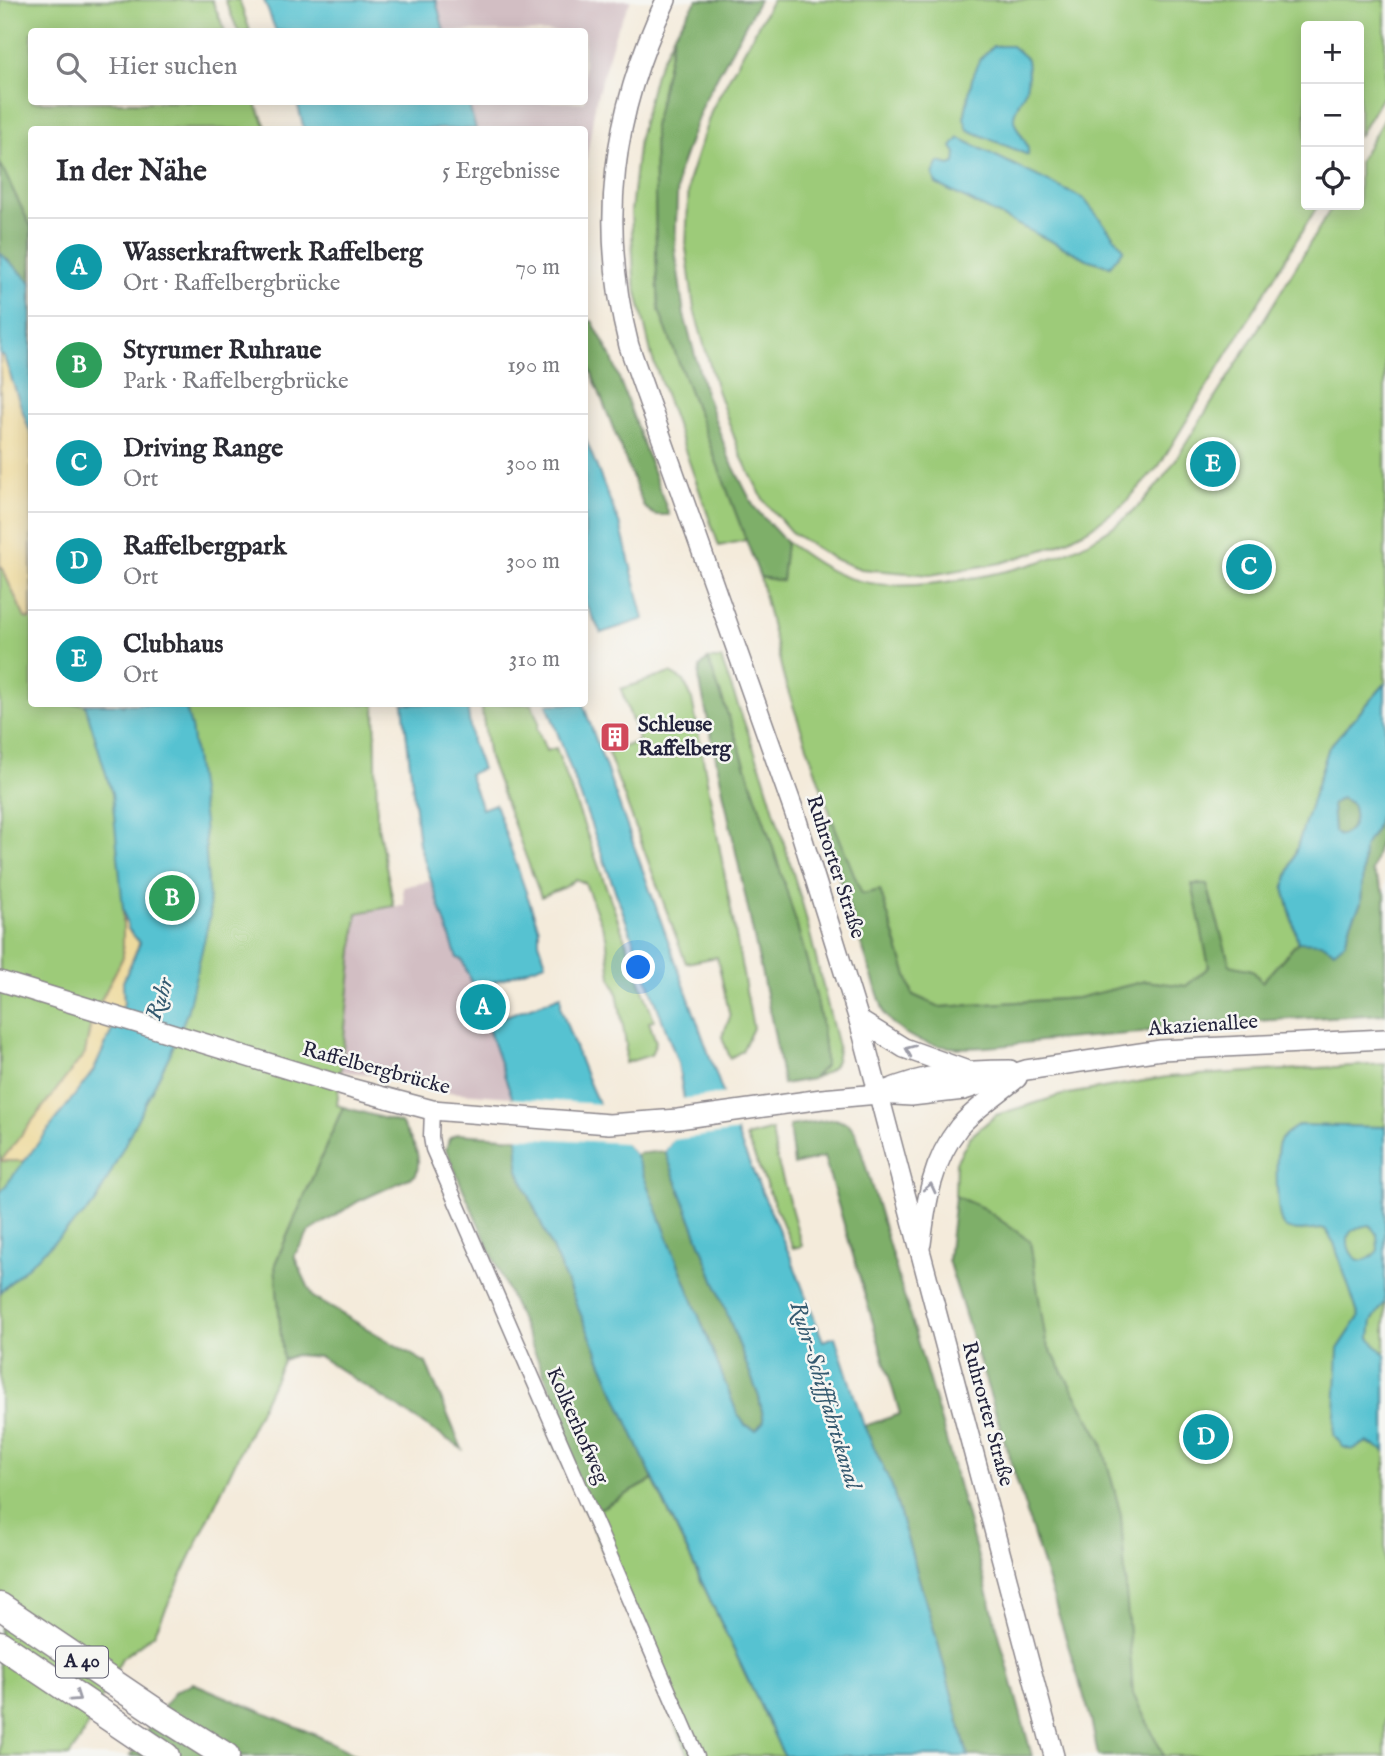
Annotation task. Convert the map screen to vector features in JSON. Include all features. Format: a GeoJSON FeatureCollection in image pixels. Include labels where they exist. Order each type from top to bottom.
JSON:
{"type":"FeatureCollection","features":[{"type":"Feature","properties":{"kind":"highway","name":"A 40"},"geometry":{"type":"LineString","coordinates":[[0,1606],[226,1756]]}},
{"type":"Feature","properties":{"kind":"highway","name":"A 40"},"geometry":{"type":"LineString","coordinates":[[0,1644],[156,1750]]}},
{"type":"Feature","properties":{"kind":"main road","name":"Ruhrorter Straße"},"geometry":{"type":"LineString","coordinates":[[666,0],[648,38],[628,96],[617,153],[613,195],[613,245],[619,305],[629,346],[795,814],[859,1020],[1054,1756]]}},
{"type":"Feature","properties":{"kind":"main road","name":"Raffelbergbrücke"},"geometry":{"type":"LineString","coordinates":[[0,981],[432,1110],[609,1124],[678,1119],[878,1094]]}},
{"type":"Feature","properties":{"kind":"main road"},"geometry":{"type":"LineString","coordinates":[[859,1020],[904,1048],[966,1070]]}},
{"type":"Feature","properties":{"kind":"main road","name":"Akazienallee"},"geometry":{"type":"LineString","coordinates":[[878,1094],[918,1079],[966,1070],[1026,1070],[1161,1050],[1385,1040]]}},
{"type":"Feature","properties":{"kind":"main road"},"geometry":{"type":"LineString","coordinates":[[920,1255],[929,1190],[934,1171],[944,1151],[960,1126],[1026,1070]]}},
{"type":"Feature","properties":{"kind":"main road","name":"Akazienallee"},"geometry":{"type":"LineString","coordinates":[[878,1094],[911,1096],[964,1090],[1026,1070]]}},
{"type":"Feature","properties":{"kind":"street","name":"Kolkerhofweg"},"geometry":{"type":"LineString","coordinates":[[432,1110],[433,1149],[697,1756]]}},
{"type":"Feature","properties":{"kind":"shaded area"},"geometry":{"type":"Polygon","coordinates":[[[436,0],[631,0],[616,31],[596,99],[588,148],[588,126],[475,126],[469,105],[588,105],[588,28],[443,28],[436,0]]]}},
{"type":"Feature","properties":{"kind":"shaded area"},"geometry":{"type":"Polygon","coordinates":[[[430,881],[457,957],[462,960],[474,989],[512,1097],[421,1090],[369,1074],[340,1071],[357,913],[404,905],[403,887],[430,881]]]}},
{"type":"Feature","properties":{"kind":"green space"},"geometry":{"type":"Polygon","coordinates":[[[0,0],[212,0],[224,28],[28,28],[28,105],[256,105],[266,126],[28,126],[28,707],[375,707],[377,822],[394,906],[357,913],[337,1105],[343,1107],[275,1264],[283,1361],[154,1634],[122,1658],[79,1742],[69,1756],[0,1756],[0,0]]]}},
{"type":"Feature","properties":{"kind":"green space"},"geometry":{"type":"Polygon","coordinates":[[[225,0],[239,0],[249,28],[237,28],[225,0]]]}},
{"type":"Feature","properties":{"kind":"green space"},"geometry":{"type":"Polygon","coordinates":[[[697,0],[759,0],[703,103],[678,174],[675,249],[684,315],[705,392],[729,458],[754,507],[786,542],[782,581],[760,577],[659,310],[654,127],[674,34],[697,0]]]}},
{"type":"Feature","properties":{"kind":"green space"},"geometry":{"type":"Polygon","coordinates":[[[772,0],[1385,0],[1385,92],[1364,128],[1364,21],[1301,21],[1301,210],[1315,210],[1159,466],[1124,504],[1089,529],[1058,545],[1001,563],[930,575],[861,569],[834,559],[791,532],[764,501],[741,456],[717,390],[694,309],[686,248],[689,179],[712,109],[772,0]]]}},
{"type":"Feature","properties":{"kind":"green space"},"geometry":{"type":"Polygon","coordinates":[[[674,34],[654,127],[659,310],[746,540],[719,546],[652,357],[634,279],[631,211],[639,138],[655,74],[674,34]]]}},
{"type":"Feature","properties":{"kind":"green space"},"geometry":{"type":"Polygon","coordinates":[[[1385,117],[1385,684],[1329,747],[1284,888],[1298,942],[1262,982],[1252,970],[1230,966],[1207,885],[1193,884],[1209,967],[1186,986],[1146,981],[1078,998],[940,1007],[913,995],[880,891],[862,895],[833,822],[784,679],[760,577],[782,580],[786,542],[826,568],[861,581],[917,585],[954,581],[1015,569],[1057,556],[1115,526],[1143,502],[1170,468],[1330,210],[1364,210],[1364,153],[1385,117]]]}},
{"type":"Feature","properties":{"kind":"green space"},"geometry":{"type":"Polygon","coordinates":[[[0,163],[28,221],[28,279],[0,253],[0,163]]]}},
{"type":"Feature","properties":{"kind":"green space"},"geometry":{"type":"Polygon","coordinates":[[[592,321],[611,356],[669,515],[655,515],[644,507],[588,364],[588,322],[592,321]]]}},
{"type":"Feature","properties":{"kind":"green space"},"geometry":{"type":"Polygon","coordinates":[[[708,659],[721,659],[763,774],[803,906],[838,1047],[832,1068],[812,1079],[825,1066],[815,991],[775,853],[708,659]]]}},
{"type":"Feature","properties":{"kind":"green space"},"geometry":{"type":"Polygon","coordinates":[[[708,659],[775,853],[815,991],[825,1066],[812,1079],[783,1084],[699,678],[700,667],[708,659]]]}},
{"type":"Feature","properties":{"kind":"green space"},"geometry":{"type":"Polygon","coordinates":[[[670,673],[684,681],[692,699],[753,1028],[742,1051],[730,1058],[722,1037],[730,1017],[717,957],[686,963],[608,753],[639,741],[621,689],[670,673]]]}},
{"type":"Feature","properties":{"kind":"green space"},"geometry":{"type":"Polygon","coordinates":[[[481,707],[533,707],[539,723],[537,728],[546,751],[556,748],[654,1020],[649,1022],[656,1042],[651,1055],[625,1063],[626,1044],[617,992],[611,978],[606,936],[585,883],[576,879],[541,897],[489,758],[481,707]]]}},
{"type":"Feature","properties":{"kind":"green space"},"geometry":{"type":"Polygon","coordinates":[[[1341,798],[1352,804],[1354,819],[1351,828],[1339,836],[1334,832],[1332,804],[1341,798]]]}},
{"type":"Feature","properties":{"kind":"green space"},"geometry":{"type":"Polygon","coordinates":[[[1385,798],[1385,823],[1372,871],[1385,894],[1385,1014],[1163,1026],[1142,1033],[962,1048],[919,1040],[901,1030],[885,1015],[820,821],[833,822],[862,894],[880,890],[913,995],[940,1007],[1078,998],[1146,981],[1186,986],[1209,967],[1192,884],[1207,885],[1230,965],[1252,970],[1262,982],[1298,942],[1345,942],[1361,903],[1364,847],[1375,830],[1385,798]]]}},
{"type":"Feature","properties":{"kind":"green space"},"geometry":{"type":"Polygon","coordinates":[[[1385,1064],[1385,1756],[1117,1756],[955,1196],[956,1162],[970,1137],[996,1115],[1062,1095],[1167,1077],[1385,1064]]]}},
{"type":"Feature","properties":{"kind":"green space"},"geometry":{"type":"Polygon","coordinates":[[[343,1107],[401,1123],[417,1154],[416,1175],[359,1201],[309,1232],[294,1256],[313,1297],[426,1363],[462,1449],[320,1357],[295,1355],[283,1360],[275,1264],[343,1107]]]}},
{"type":"Feature","properties":{"kind":"green space"},"geometry":{"type":"Polygon","coordinates":[[[835,1119],[849,1124],[856,1133],[942,1425],[1032,1756],[968,1756],[891,1484],[864,1426],[900,1414],[824,1157],[794,1165],[789,1126],[835,1119]]]}},
{"type":"Feature","properties":{"kind":"green space"},"geometry":{"type":"Polygon","coordinates":[[[772,1130],[776,1156],[802,1246],[793,1248],[746,1137],[772,1130]]]}},
{"type":"Feature","properties":{"kind":"green space"},"geometry":{"type":"Polygon","coordinates":[[[457,1134],[518,1138],[518,1170],[653,1480],[588,1515],[547,1429],[565,1421],[446,1150],[449,1139],[457,1134]]]}},
{"type":"Feature","properties":{"kind":"green space"},"geometry":{"type":"Polygon","coordinates":[[[665,1151],[759,1397],[764,1421],[756,1430],[745,1425],[737,1413],[635,1154],[665,1151]]]}},
{"type":"Feature","properties":{"kind":"green space"},"geometry":{"type":"Polygon","coordinates":[[[955,1196],[983,1208],[1030,1241],[1046,1342],[1101,1440],[1121,1515],[1133,1694],[1164,1756],[1098,1756],[1091,1719],[948,1260],[955,1196]]]}},
{"type":"Feature","properties":{"kind":"green space"},"geometry":{"type":"Polygon","coordinates":[[[653,1480],[784,1756],[689,1756],[588,1515],[653,1480]]]}},
{"type":"Feature","properties":{"kind":"green space"},"geometry":{"type":"Polygon","coordinates":[[[193,1683],[316,1735],[358,1756],[130,1756],[175,1691],[193,1683]]]}},
{"type":"Feature","properties":{"kind":"sand"},"geometry":{"type":"Polygon","coordinates":[[[0,354],[4,357],[28,426],[28,618],[25,618],[0,564],[0,354]]]}},
{"type":"Feature","properties":{"kind":"sand"},"geometry":{"type":"Polygon","coordinates":[[[123,908],[128,929],[140,942],[123,982],[124,1004],[94,1070],[26,1161],[1,1161],[85,1053],[92,1018],[123,957],[123,908]]]}},
{"type":"Feature","properties":{"kind":"water"},"geometry":{"type":"Polygon","coordinates":[[[264,0],[436,0],[443,28],[275,28],[264,0]]]}},
{"type":"Feature","properties":{"kind":"water"},"geometry":{"type":"Polygon","coordinates":[[[993,46],[1012,46],[1027,59],[1027,84],[1014,119],[1027,145],[1028,155],[968,130],[964,118],[972,79],[980,59],[993,46]]]}},
{"type":"Feature","properties":{"kind":"water"},"geometry":{"type":"Polygon","coordinates":[[[298,105],[469,105],[475,126],[303,126],[298,105]]]}},
{"type":"Feature","properties":{"kind":"water"},"geometry":{"type":"Polygon","coordinates":[[[959,138],[1084,199],[1124,249],[1110,266],[1089,260],[936,184],[933,174],[939,162],[950,165],[955,163],[956,153],[952,147],[959,138]]]}},
{"type":"Feature","properties":{"kind":"water"},"geometry":{"type":"Polygon","coordinates":[[[0,253],[28,279],[28,426],[4,357],[0,354],[0,253]]]}},
{"type":"Feature","properties":{"kind":"water"},"geometry":{"type":"Polygon","coordinates":[[[588,445],[621,528],[644,619],[601,633],[588,609],[588,445]]]}},
{"type":"Feature","properties":{"kind":"water"},"geometry":{"type":"Polygon","coordinates":[[[1385,684],[1385,798],[1375,830],[1364,847],[1361,903],[1345,942],[1334,951],[1321,943],[1298,942],[1284,888],[1329,747],[1385,684]],[[1342,798],[1332,804],[1334,832],[1339,836],[1351,828],[1354,814],[1352,804],[1342,798]]]}},
{"type":"Feature","properties":{"kind":"water","name":"Ruhr"},"geometry":{"type":"Polygon","coordinates":[[[86,707],[186,707],[204,822],[210,916],[187,1013],[170,1054],[95,1204],[0,1292],[0,1193],[94,1070],[124,1004],[123,982],[140,943],[128,929],[123,908],[112,794],[86,707]]]}},
{"type":"Feature","properties":{"kind":"water"},"geometry":{"type":"Polygon","coordinates":[[[403,707],[467,707],[472,742],[482,769],[469,774],[482,809],[495,804],[539,929],[539,942],[546,963],[474,989],[462,960],[457,958],[419,844],[403,707]]]}},
{"type":"Feature","properties":{"kind":"water","name":"Ruhr-Schifffahrtskanal"},"geometry":{"type":"Polygon","coordinates":[[[548,707],[584,707],[743,1149],[791,1258],[823,1341],[835,1337],[864,1426],[891,1484],[968,1756],[784,1756],[641,1453],[518,1170],[518,1138],[512,1097],[486,1023],[561,996],[561,1009],[590,1086],[609,1122],[635,1154],[737,1413],[745,1425],[756,1430],[764,1421],[759,1397],[665,1151],[672,1140],[684,1099],[678,1063],[548,707]]]}},
{"type":"Feature","properties":{"kind":"water"},"geometry":{"type":"Polygon","coordinates":[[[1299,1125],[1385,1127],[1385,1302],[1372,1321],[1370,1338],[1385,1355],[1385,1451],[1367,1442],[1352,1450],[1343,1447],[1334,1435],[1338,1349],[1359,1317],[1334,1243],[1325,1229],[1291,1230],[1283,1225],[1281,1220],[1277,1184],[1279,1143],[1288,1132],[1299,1125]],[[1370,1225],[1353,1230],[1348,1241],[1352,1254],[1357,1259],[1370,1258],[1378,1250],[1377,1235],[1370,1225]]]}},
{"type":"Feature","properties":{"kind":"pier"},"geometry":{"type":"Polygon","coordinates":[[[726,1093],[740,1131],[673,1140],[665,1151],[662,1151],[669,1138],[681,1099],[726,1093]]]}},
{"type":"Feature","properties":{"kind":"pier"},"geometry":{"type":"Polygon","coordinates":[[[508,1098],[602,1104],[638,1153],[635,1154],[624,1143],[514,1137],[508,1098]]]}},
{"type":"Feature","properties":{"kind":"place","name":"Clubhaus"},"geometry":{"type":"Point","coordinates":[1213,464]}},
{"type":"Feature","properties":{"kind":"place","name":"Driving Range"},"geometry":{"type":"Point","coordinates":[1249,567]}},
{"type":"Feature","properties":{"kind":"place","name":"Schleuse Raffelberg"},"geometry":{"type":"Point","coordinates":[615,737]}},
{"type":"Feature","properties":{"kind":"place","name":"Styrumer Ruhraue"},"geometry":{"type":"Point","coordinates":[172,898]}},
{"type":"Feature","properties":{"kind":"place","name":"Wasserkraftwerk Raffelberg"},"geometry":{"type":"Point","coordinates":[483,1007]}},
{"type":"Feature","properties":{"kind":"place","name":"Raffelbergpark"},"geometry":{"type":"Point","coordinates":[1206,1437]}}]}
